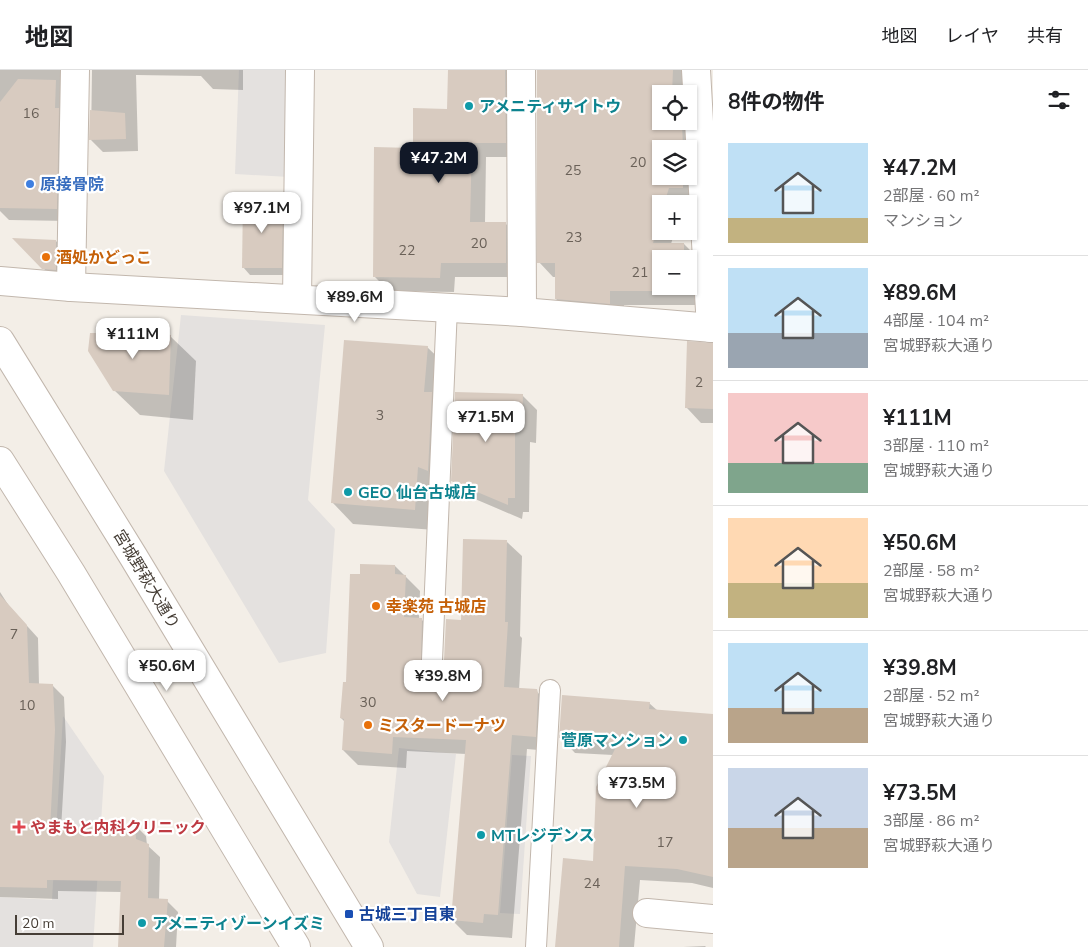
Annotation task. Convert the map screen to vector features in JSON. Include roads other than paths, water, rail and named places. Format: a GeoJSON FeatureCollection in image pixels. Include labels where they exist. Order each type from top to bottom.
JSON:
{"type":"FeatureCollection","features":[{"type":"Feature","properties":{"kind":"street"},"geometry":{"type":"LineString","coordinates":[[71,287],[75,70]]}},
{"type":"Feature","properties":{"kind":"street"},"geometry":{"type":"LineString","coordinates":[[297,299],[300,70]]}},
{"type":"Feature","properties":{"kind":"street"},"geometry":{"type":"LineString","coordinates":[[521,70],[522,312]]}},
{"type":"Feature","properties":{"kind":"street"},"geometry":{"type":"LineString","coordinates":[[0,281],[71,287],[447,307],[712,328],[696,70]]}},
{"type":"Feature","properties":{"kind":"street","name":"宮城野萩大通り"},"geometry":{"type":"LineString","coordinates":[[0,341],[133,556],[369,947]]}},
{"type":"Feature","properties":{"kind":"street"},"geometry":{"type":"LineString","coordinates":[[0,461],[71,573],[296,947]]}},
{"type":"Feature","properties":{"kind":"street"},"geometry":{"type":"LineString","coordinates":[[647,913],[713,919]]}},
{"type":"Feature","properties":{"kind":"lane"},"geometry":{"type":"LineString","coordinates":[[432,660],[447,307]]}},
{"type":"Feature","properties":{"kind":"lane"},"geometry":{"type":"LineString","coordinates":[[536,947],[550,690]]}},
{"type":"Feature","properties":{"kind":"place","name":"アメニティサイトウ"},"geometry":{"type":"Point","coordinates":[469,106]}},
{"type":"Feature","properties":{"kind":"place","name":"原接骨院"},"geometry":{"type":"Point","coordinates":[30,184]}},
{"type":"Feature","properties":{"kind":"place","name":"酒処かどっこ"},"geometry":{"type":"Point","coordinates":[46,257]}},
{"type":"Feature","properties":{"kind":"place","name":"GEO 仙台古城店"},"geometry":{"type":"Point","coordinates":[348,492]}},
{"type":"Feature","properties":{"kind":"place","name":"幸楽苑 古城店"},"geometry":{"type":"Point","coordinates":[376,606]}},
{"type":"Feature","properties":{"kind":"place","name":"ミスタードーナツ"},"geometry":{"type":"Point","coordinates":[368,725]}},
{"type":"Feature","properties":{"kind":"place","name":"菅原マンション"},"geometry":{"type":"Point","coordinates":[683,740]}},
{"type":"Feature","properties":{"kind":"place","name":"やまもと内科クリニック"},"geometry":{"type":"Point","coordinates":[19,827]}},
{"type":"Feature","properties":{"kind":"place","name":"MTレジデンス"},"geometry":{"type":"Point","coordinates":[481,835]}},
{"type":"Feature","properties":{"kind":"place","name":"古城三丁目東"},"geometry":{"type":"Point","coordinates":[349,914]}},
{"type":"Feature","properties":{"kind":"place","name":"アメニティゾーンイズミ"},"geometry":{"type":"Point","coordinates":[142,923]}}]}
